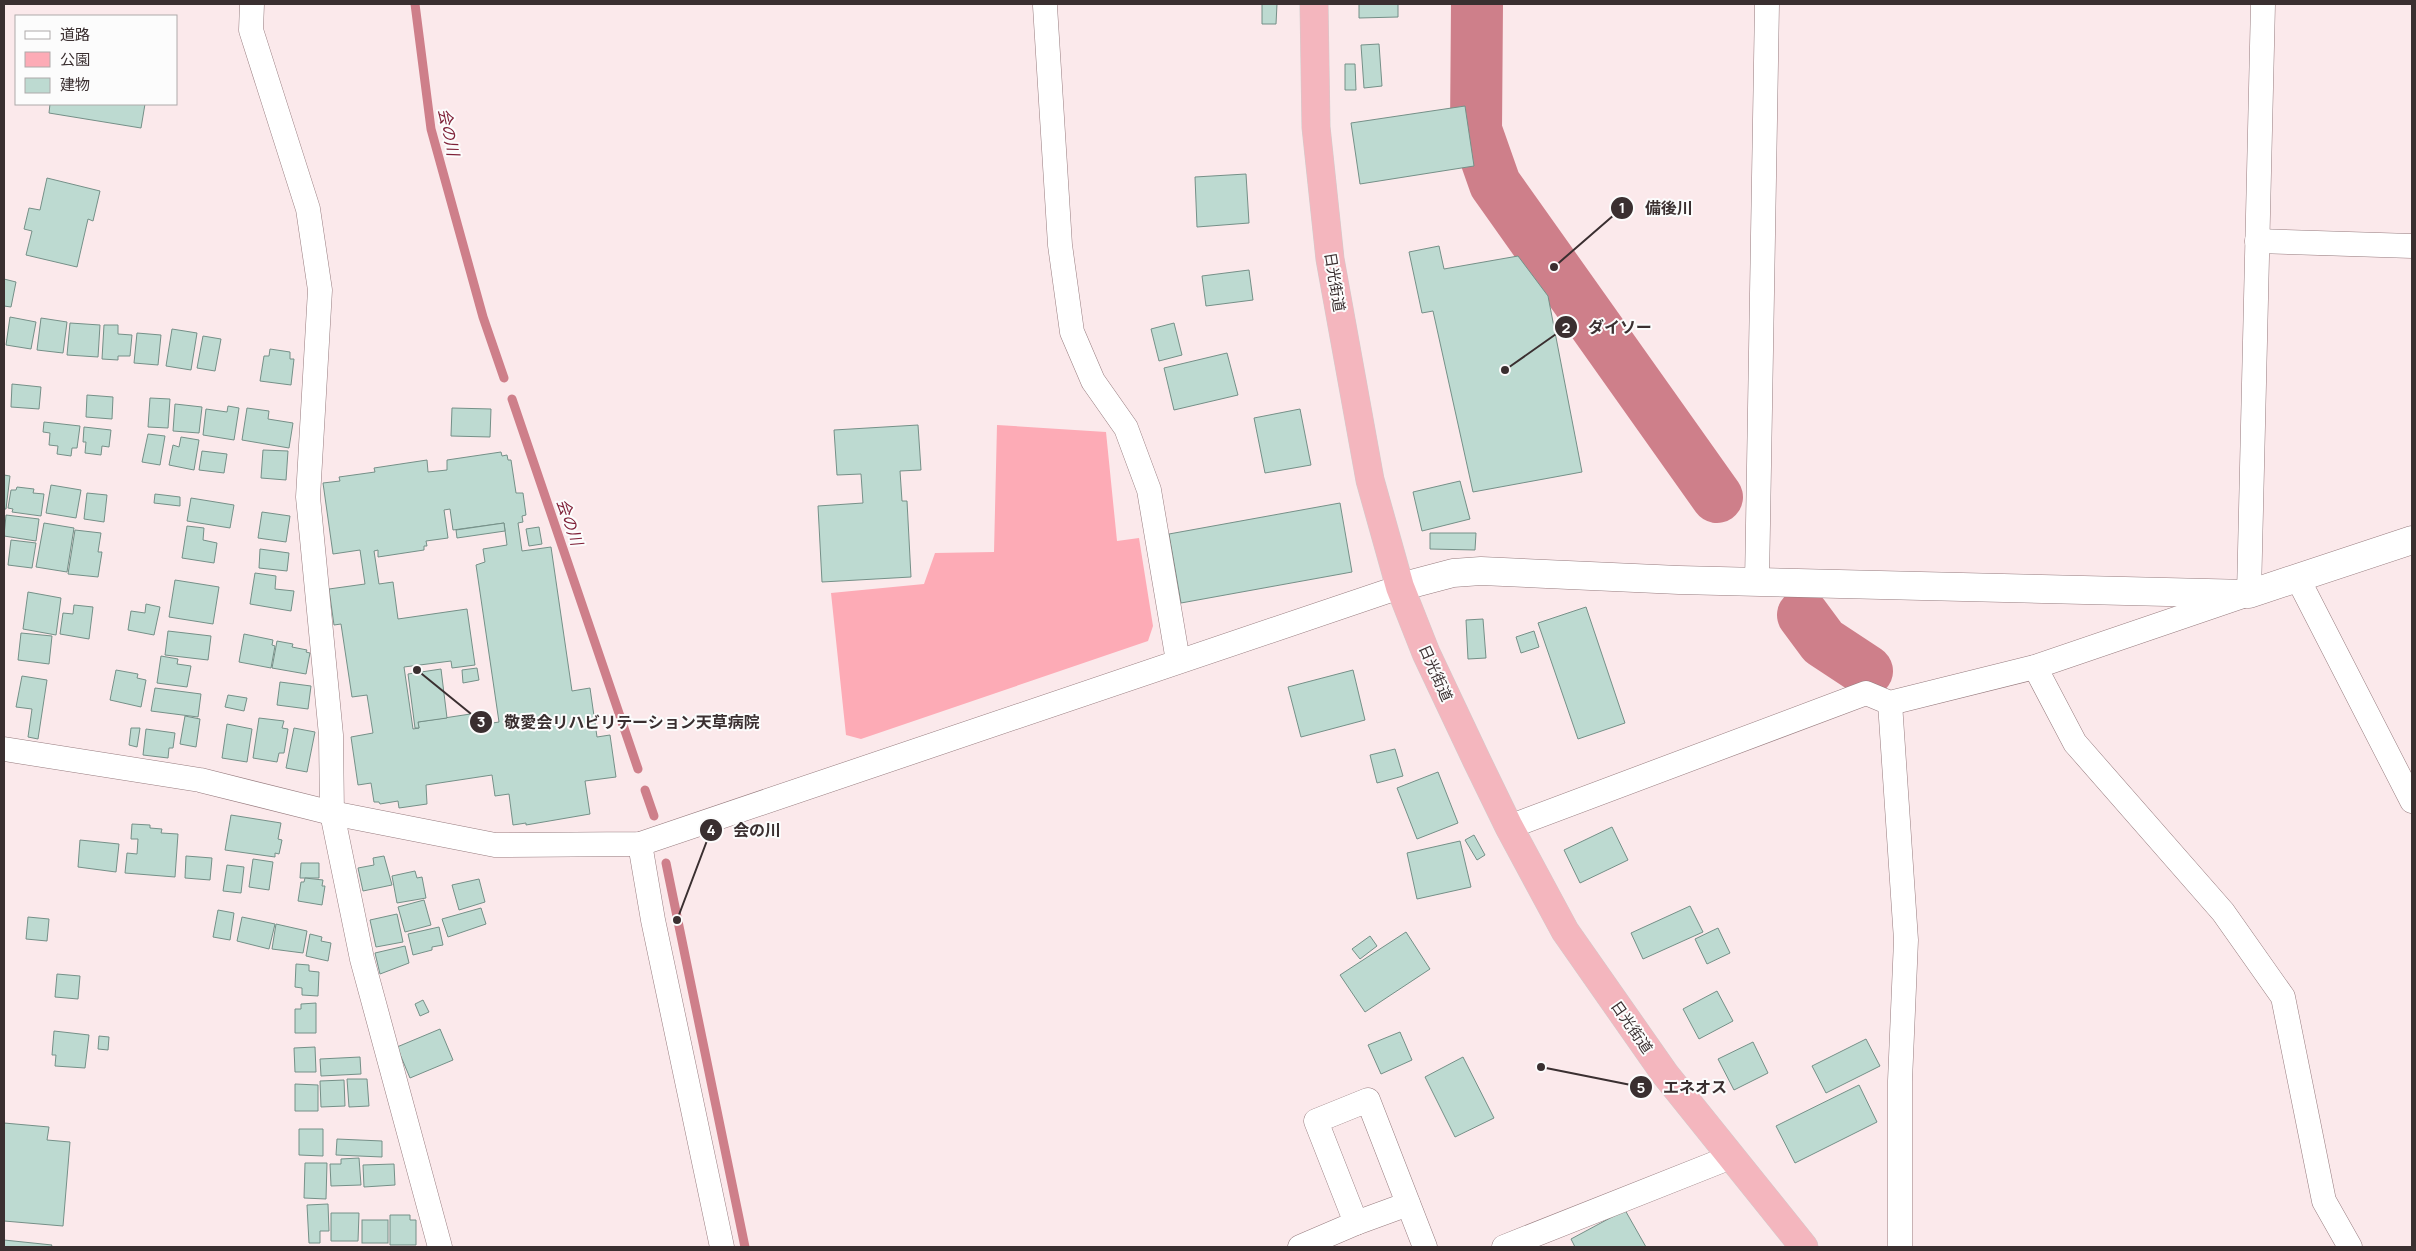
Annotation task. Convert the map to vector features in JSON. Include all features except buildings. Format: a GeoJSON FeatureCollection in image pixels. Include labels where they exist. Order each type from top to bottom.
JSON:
{"type":"FeatureCollection","features":[{"type":"Feature","properties":{"kind":"highway","name":"日光街道"},"geometry":{"type":"LineString","coordinates":[[1314,4],[1316,127],[1330,259],[1370,480],[1400,587],[1426,653],[1509,827],[1565,931],[1665,1074],[1804,1247]]}},
{"type":"Feature","properties":{"kind":"street"},"geometry":{"type":"LineString","coordinates":[[252,4],[251,30],[308,209],[320,290],[308,497],[331,735],[332,813],[362,959],[440,1247]]}},
{"type":"Feature","properties":{"kind":"street"},"geometry":{"type":"LineString","coordinates":[[1757,582],[1767,4]]}},
{"type":"Feature","properties":{"kind":"street"},"geometry":{"type":"LineString","coordinates":[[2248,594],[2263,4]]}},
{"type":"Feature","properties":{"kind":"street"},"geometry":{"type":"LineString","coordinates":[[1045,6],[1060,245],[1072,332],[1080,356],[1093,381],[1126,428],[1148,490],[1178,661]]}},
{"type":"Feature","properties":{"kind":"street"},"geometry":{"type":"LineString","coordinates":[[2257,241],[2412,246]]}},
{"type":"Feature","properties":{"kind":"street"},"geometry":{"type":"LineString","coordinates":[[1509,827],[1866,693],[1890,703],[2035,667],[2412,540]]}},
{"type":"Feature","properties":{"kind":"street"},"geometry":{"type":"LineString","coordinates":[[4,749],[200,780],[332,813],[495,845],[640,844],[673,835],[1178,661],[1400,587],[1453,573],[1481,572],[1757,582],[2248,594]]}},
{"type":"Feature","properties":{"kind":"street"},"geometry":{"type":"LineString","coordinates":[[2298,579],[2412,801]]}},
{"type":"Feature","properties":{"kind":"street"},"geometry":{"type":"LineString","coordinates":[[2035,667],[2075,743],[2223,912],[2282,997],[2324,1200],[2350,1247]]}},
{"type":"Feature","properties":{"kind":"street"},"geometry":{"type":"LineString","coordinates":[[1890,703],[1906,940],[1900,1081],[1900,1247]]}},
{"type":"Feature","properties":{"kind":"street"},"geometry":{"type":"LineString","coordinates":[[640,844],[653,920],[722,1247]]}},
{"type":"Feature","properties":{"kind":"street"},"geometry":{"type":"LineString","coordinates":[[1356,1223],[1316,1121],[1368,1100],[1425,1247]]}},
{"type":"Feature","properties":{"kind":"street"},"geometry":{"type":"LineString","coordinates":[[1504,1247],[1731,1157]]}},
{"type":"Feature","properties":{"kind":"street"},"geometry":{"type":"LineString","coordinates":[[1300,1247],[1356,1223],[1408,1204]]}},
{"type":"Feature","properties":{"kind":"green space"},"geometry":{"type":"Polygon","coordinates":[[[997,425],[1106,432],[1117,541],[1139,538],[1153,626],[1148,641],[861,739],[846,735],[831,593],[924,584],[935,553],[994,552],[997,425]]]}},
{"type":"Feature","properties":{"kind":"waterway","name":"会の川"},"geometry":{"type":"LineString","coordinates":[[415,4],[431,129],[483,317],[504,378]]}},
{"type":"Feature","properties":{"kind":"waterway"},"geometry":{"type":"LineString","coordinates":[[1477,4],[1476,130],[1495,184],[1717,497]]}},
{"type":"Feature","properties":{"kind":"waterway","name":"会の川"},"geometry":{"type":"LineString","coordinates":[[512,399],[638,769]]}},
{"type":"Feature","properties":{"kind":"waterway"},"geometry":{"type":"LineString","coordinates":[[1803,615],[1823,642],[1867,671]]}},
{"type":"Feature","properties":{"kind":"waterway","name":"会の川"},"geometry":{"type":"LineString","coordinates":[[645,790],[654,816]]}},
{"type":"Feature","properties":{"kind":"waterway","name":"会の川"},"geometry":{"type":"LineString","coordinates":[[666,863],[745,1247]]}},
{"type":"Feature","properties":{"kind":"place","name":"備後川"},"geometry":{"type":"Point","coordinates":[1554,267]}},
{"type":"Feature","properties":{"kind":"place","name":"ダイソー"},"geometry":{"type":"Point","coordinates":[1505,370]}},
{"type":"Feature","properties":{"kind":"place","name":"敬愛会リハビリテーション天草病院"},"geometry":{"type":"Point","coordinates":[417,670]}},
{"type":"Feature","properties":{"kind":"place","name":"会の川"},"geometry":{"type":"Point","coordinates":[677,920]}},
{"type":"Feature","properties":{"kind":"place","name":"エネオス"},"geometry":{"type":"Point","coordinates":[1541,1067]}}]}
